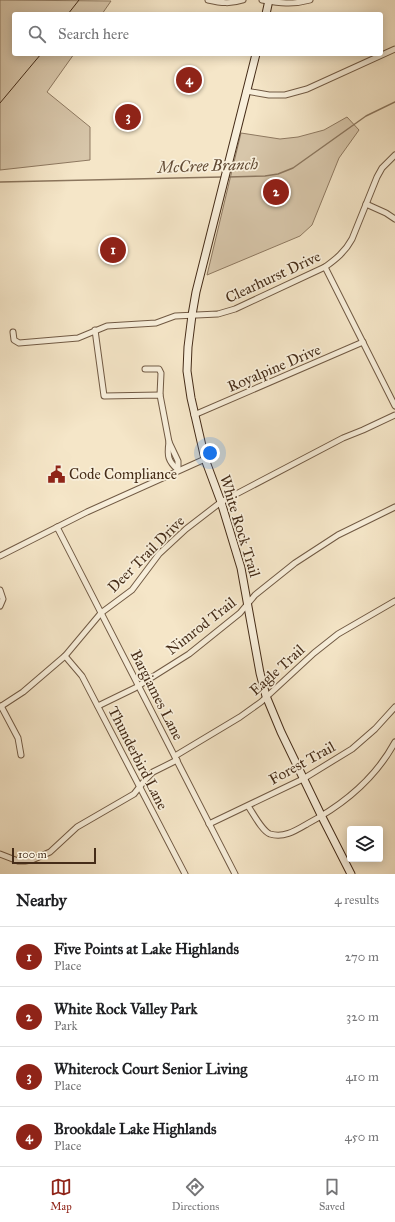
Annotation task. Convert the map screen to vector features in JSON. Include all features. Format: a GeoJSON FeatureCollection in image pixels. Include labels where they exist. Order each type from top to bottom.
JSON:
{"type":"FeatureCollection","features":[{"type":"Feature","properties":{"kind":"street"},"geometry":{"type":"LineString","coordinates":[[208,0],[231,3],[243,0]]}},
{"type":"Feature","properties":{"kind":"street"},"geometry":{"type":"LineString","coordinates":[[266,12],[267,0],[285,4],[299,3],[310,0]]}},
{"type":"Feature","properties":{"kind":"street"},"geometry":{"type":"LineString","coordinates":[[383,55],[395,49]]}},
{"type":"Feature","properties":{"kind":"street","name":"White Rock Trail"},"geometry":{"type":"LineString","coordinates":[[255,56],[198,285],[192,315],[187,371],[194,415],[205,459],[221,502],[241,568],[260,673],[266,696],[303,779],[351,874]]}},
{"type":"Feature","properties":{"kind":"street"},"geometry":{"type":"LineString","coordinates":[[246,91],[269,95],[307,90],[380,56]]}},
{"type":"Feature","properties":{"kind":"street","name":"Clearhurst Drive"},"geometry":{"type":"LineString","coordinates":[[13,332],[14,340],[19,343],[78,338],[107,326],[156,323],[175,316],[218,314],[226,312],[325,268],[347,248],[377,177],[382,168],[395,155]]}},
{"type":"Feature","properties":{"kind":"street"},"geometry":{"type":"LineString","coordinates":[[366,204],[395,219]]}},
{"type":"Feature","properties":{"kind":"street"},"geometry":{"type":"LineString","coordinates":[[325,268],[395,406]]}},
{"type":"Feature","properties":{"kind":"street"},"geometry":{"type":"LineString","coordinates":[[95,330],[104,396],[160,395]]}},
{"type":"Feature","properties":{"kind":"street","name":"Royalpine Drive"},"geometry":{"type":"LineString","coordinates":[[194,415],[363,342]]}},
{"type":"Feature","properties":{"kind":"street"},"geometry":{"type":"LineString","coordinates":[[145,369],[159,369],[162,372],[160,395],[169,442],[168,453],[171,464],[178,470]]}},
{"type":"Feature","properties":{"kind":"street","name":"Deer Trail Drive"},"geometry":{"type":"LineString","coordinates":[[1,707],[23,692],[65,656],[101,613],[132,590],[159,554],[173,540],[221,502],[343,438],[395,415]]}},
{"type":"Feature","properties":{"kind":"street"},"geometry":{"type":"LineString","coordinates":[[0,556],[57,527],[178,470],[205,459]]}},
{"type":"Feature","properties":{"kind":"street","name":"Nimrod Trail"},"geometry":{"type":"LineString","coordinates":[[98,706],[138,685],[189,654],[240,613],[255,595],[295,563],[338,535],[395,506]]}},
{"type":"Feature","properties":{"kind":"street","name":"Bargiames Lane"},"geometry":{"type":"LineString","coordinates":[[57,527],[235,874]]}},
{"type":"Feature","properties":{"kind":"street"},"geometry":{"type":"LineString","coordinates":[[0,590],[3,599],[0,606]]}},
{"type":"Feature","properties":{"kind":"street","name":"Eagle Trail"},"geometry":{"type":"LineString","coordinates":[[0,854],[18,861],[32,860],[50,852],[77,827],[134,794],[153,772],[261,702],[314,653],[338,634],[395,601]]}},
{"type":"Feature","properties":{"kind":"street","name":"Thunderbird Lane"},"geometry":{"type":"LineString","coordinates":[[65,656],[82,676],[185,874]]}},
{"type":"Feature","properties":{"kind":"street"},"geometry":{"type":"LineString","coordinates":[[1,707],[18,738],[21,755]]}},
{"type":"Feature","properties":{"kind":"street","name":"Forest Trail"},"geometry":{"type":"LineString","coordinates":[[209,824],[303,779],[352,749],[376,729],[395,708]]}},
{"type":"Feature","properties":{"kind":"street"},"geometry":{"type":"LineString","coordinates":[[248,806],[268,834],[278,836],[289,834],[322,817],[343,803],[359,789],[383,761],[395,742]]}},
{"type":"Feature","properties":{"kind":"shaded area"},"geometry":{"type":"Polygon","coordinates":[[[0,0],[111,1],[103,12],[12,12],[12,56],[73,56],[47,92],[90,127],[90,160],[0,170],[0,0]]]}},
{"type":"Feature","properties":{"kind":"shaded area"},"geometry":{"type":"Polygon","coordinates":[[[347,117],[359,130],[339,158],[312,225],[300,236],[207,275],[241,133],[280,139],[298,137],[324,130],[347,117]]]}},
{"type":"Feature","properties":{"kind":"waterway","name":"McCree Branch"},"geometry":{"type":"LineString","coordinates":[[228,177],[265,176],[278,174],[293,168],[366,116],[395,102]]}},
{"type":"Feature","properties":{"kind":"waterway","name":"McCree Branch"},"geometry":{"type":"LineString","coordinates":[[0,182],[222,177]]}},
{"type":"Feature","properties":{"kind":"tram line"},"geometry":{"type":"LineString","coordinates":[[70,12],[79,0]]}},
{"type":"Feature","properties":{"kind":"tram line"},"geometry":{"type":"LineString","coordinates":[[0,103],[39,56]]}},
{"type":"Feature","properties":{"kind":"place","name":"Brookdale Lake Highlands"},"geometry":{"type":"Point","coordinates":[189,80]}},
{"type":"Feature","properties":{"kind":"place","name":"Whiterock Court Senior Living"},"geometry":{"type":"Point","coordinates":[128,117]}},
{"type":"Feature","properties":{"kind":"place","name":"White Rock Valley Park"},"geometry":{"type":"Point","coordinates":[276,192]}},
{"type":"Feature","properties":{"kind":"place","name":"Five Points at Lake Highlands"},"geometry":{"type":"Point","coordinates":[113,250]}},
{"type":"Feature","properties":{"kind":"place","name":"Code Compliance"},"geometry":{"type":"Point","coordinates":[56,474]}}]}
